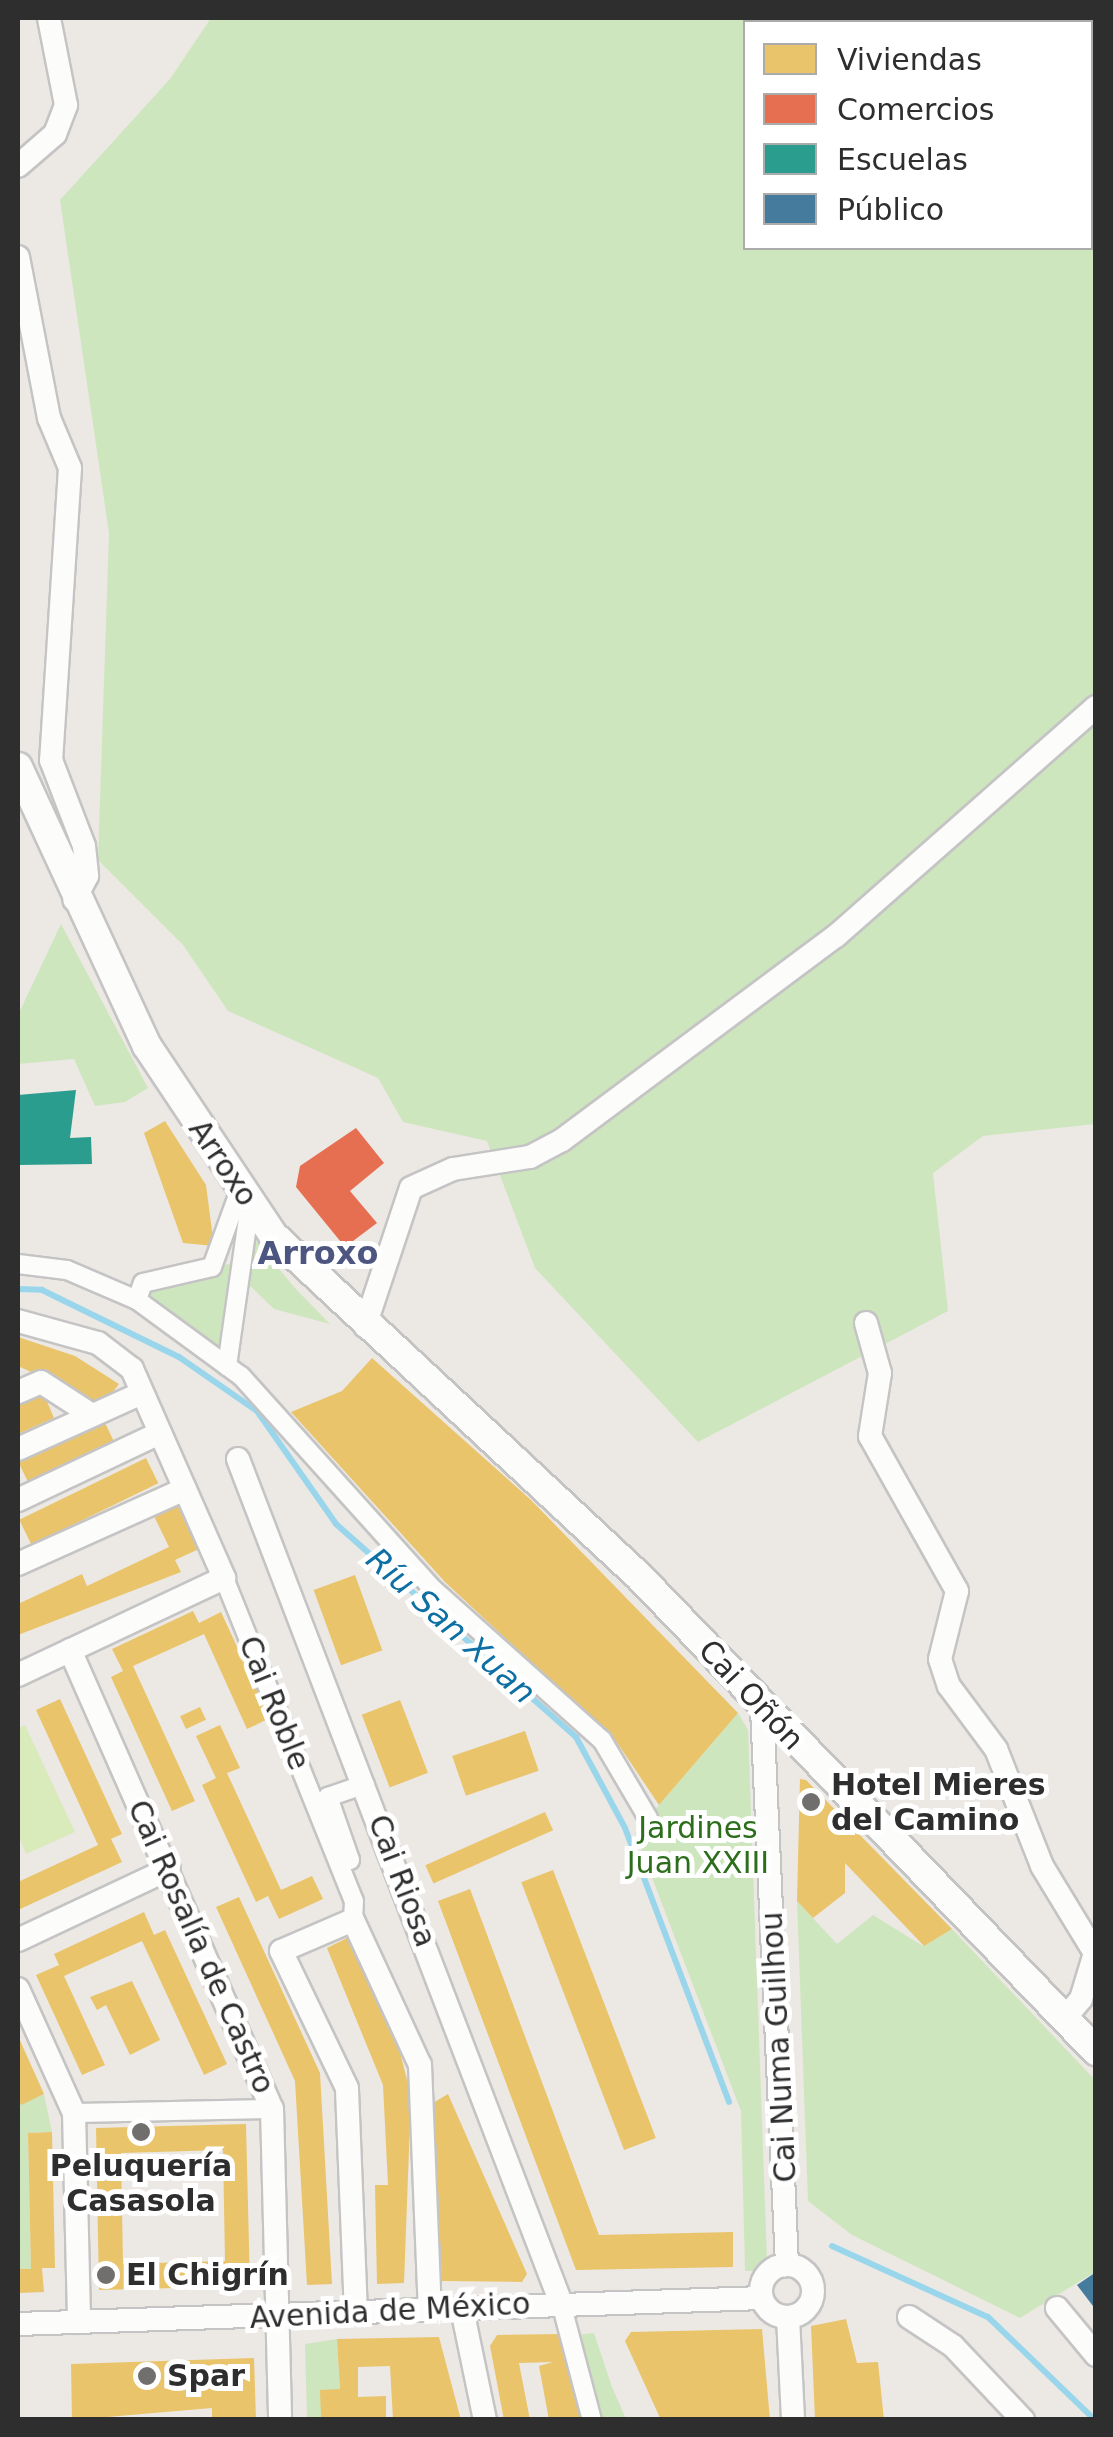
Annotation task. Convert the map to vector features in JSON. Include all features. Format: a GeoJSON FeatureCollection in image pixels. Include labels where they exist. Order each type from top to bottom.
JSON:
{"type":"FeatureCollection","features":[{"type":"Feature","properties":{"kind":"street"},"geometry":{"type":"LineString","coordinates":[[18,166],[55,134],[66,105],[53,19]]}},
{"type":"Feature","properties":{"kind":"street"},"geometry":{"type":"LineString","coordinates":[[18,256],[49,418],[70,468],[52,760],[84,846],[86,876],[74,900]]}},
{"type":"Feature","properties":{"kind":"street"},"geometry":{"type":"LineString","coordinates":[[364,1326],[411,1188],[453,1169],[530,1158],[562,1140],[836,936],[1096,707]]}},
{"type":"Feature","properties":{"kind":"street","name":"Arroxo"},"geometry":{"type":"LineString","coordinates":[[19,772],[74,900],[148,1046],[245,1198],[364,1326],[528,1472]]}},
{"type":"Feature","properties":{"kind":"street"},"geometry":{"type":"LineString","coordinates":[[137,1300],[142,1283],[212,1267],[245,1198]]}},
{"type":"Feature","properties":{"kind":"street"},"geometry":{"type":"LineString","coordinates":[[227,1366],[245,1198]]}},
{"type":"Feature","properties":{"kind":"street"},"geometry":{"type":"LineString","coordinates":[[18,1264],[67,1270],[137,1300],[227,1366],[294,1427],[434,1590],[602,1740],[648,1818]]}},
{"type":"Feature","properties":{"kind":"street","name":"Cai Roble"},"geometry":{"type":"LineString","coordinates":[[18,1321],[98,1343],[132,1369],[224,1578],[327,1834],[352,1920]]}},
{"type":"Feature","properties":{"kind":"street"},"geometry":{"type":"LineString","coordinates":[[866,1322],[880,1373],[870,1436],[957,1591],[940,1659],[949,1686],[996,1749],[1042,1866],[1095,1953],[1081,1999],[1065,2018]]}},
{"type":"Feature","properties":{"kind":"street"},"geometry":{"type":"LineString","coordinates":[[18,1392],[40,1382],[92,1415]]}},
{"type":"Feature","properties":{"kind":"street"},"geometry":{"type":"LineString","coordinates":[[18,1449],[142,1393]]}},
{"type":"Feature","properties":{"kind":"street"},"geometry":{"type":"LineString","coordinates":[[18,1500],[162,1437]]}},
{"type":"Feature","properties":{"kind":"street","name":"Cai Riosa"},"geometry":{"type":"LineString","coordinates":[[238,1459],[561,2304]]}},
{"type":"Feature","properties":{"kind":"street","name":"Cai Oñón"},"geometry":{"type":"LineString","coordinates":[[528,1472],[1096,2051]]}},
{"type":"Feature","properties":{"kind":"street"},"geometry":{"type":"LineString","coordinates":[[18,1564],[184,1489]]}},
{"type":"Feature","properties":{"kind":"street"},"geometry":{"type":"LineString","coordinates":[[18,1675],[224,1578]]}},
{"type":"Feature","properties":{"kind":"street","name":"Cai Rosalía de Castro"},"geometry":{"type":"LineString","coordinates":[[70,1650],[272,2109],[280,2420]]}},
{"type":"Feature","properties":{"kind":"street","name":"Cai Numa Guilhou"},"geometry":{"type":"LineString","coordinates":[[762,1708],[788,2265]]}},
{"type":"Feature","properties":{"kind":"street"},"geometry":{"type":"LineString","coordinates":[[327,1834],[334,1831],[350,1860],[328,1797],[365,1784]]}},
{"type":"Feature","properties":{"kind":"street"},"geometry":{"type":"LineString","coordinates":[[18,1940],[168,1870]]}},
{"type":"Feature","properties":{"kind":"street"},"geometry":{"type":"LineString","coordinates":[[356,2314],[347,2088],[281,1951],[352,1920],[420,2065],[430,2310]]}},
{"type":"Feature","properties":{"kind":"street"},"geometry":{"type":"LineString","coordinates":[[18,1988],[74,2113],[79,2322]]}},
{"type":"Feature","properties":{"kind":"street"},"geometry":{"type":"LineString","coordinates":[[74,2113],[272,2109]]}},
{"type":"Feature","properties":{"kind":"street"},"geometry":{"type":"LineString","coordinates":[[788,2265],[807,2274],[813,2290],[808,2306],[788,2316],[762,2298],[766,2276],[788,2265]]}},
{"type":"Feature","properties":{"kind":"street","name":"Avenida de México"},"geometry":{"type":"LineString","coordinates":[[18,2324],[762,2298]]}},
{"type":"Feature","properties":{"kind":"street"},"geometry":{"type":"LineString","coordinates":[[561,2304],[592,2420]]}},
{"type":"Feature","properties":{"kind":"street"},"geometry":{"type":"LineString","coordinates":[[462,2308],[484,2420]]}},
{"type":"Feature","properties":{"kind":"street"},"geometry":{"type":"LineString","coordinates":[[1057,2308],[1096,2354]]}},
{"type":"Feature","properties":{"kind":"street"},"geometry":{"type":"LineString","coordinates":[[788,2316],[794,2420]]}},
{"type":"Feature","properties":{"kind":"street"},"geometry":{"type":"LineString","coordinates":[[909,2316],[953,2346],[1024,2420]]}},
{"type":"Feature","properties":{"kind":"green space"},"geometry":{"type":"Polygon","coordinates":[[[211,18],[1095,18],[1095,1124],[983,1136],[933,1173],[948,1311],[698,1442],[535,1268],[487,1141],[403,1122],[378,1078],[228,1011],[183,945],[98,860],[109,533],[60,200],[170,79],[211,18]]]}},
{"type":"Feature","properties":{"kind":"green space"},"geometry":{"type":"Polygon","coordinates":[[[61,924],[148,1088],[125,1102],[95,1106],[74,1059],[18,1064],[18,1015],[61,924]]]}},
{"type":"Feature","properties":{"kind":"green space"},"geometry":{"type":"Polygon","coordinates":[[[250,1234],[330,1324],[274,1309],[244,1280],[250,1234]]]}},
{"type":"Feature","properties":{"kind":"green space"},"geometry":{"type":"Polygon","coordinates":[[[232,1263],[221,1349],[147,1299],[144,1290],[232,1263]]]}},
{"type":"Feature","properties":{"kind":"green space","name":"Jardines Juan XXIII"},"geometry":{"type":"Polygon","coordinates":[[[738,1713],[748,1730],[767,2261],[758,2271],[745,2271],[741,2111],[635,1833],[738,1713]]]}},
{"type":"Feature","properties":{"kind":"green space"},"geometry":{"type":"Polygon","coordinates":[[[25,1725],[75,1832],[26,1854],[18,1835],[18,1728],[25,1725]]]}},
{"type":"Feature","properties":{"kind":"green space"},"geometry":{"type":"Polygon","coordinates":[[[797,1901],[837,1944],[873,1915],[923,1946],[952,1929],[1095,2080],[1095,2272],[1020,2318],[852,2235],[808,2201],[797,1901]]]}},
{"type":"Feature","properties":{"kind":"green space"},"geometry":{"type":"Polygon","coordinates":[[[44,2094],[52,2132],[28,2133],[31,2269],[18,2269],[18,2097],[21,2104],[44,2094]]]}},
{"type":"Feature","properties":{"kind":"green space"},"geometry":{"type":"Polygon","coordinates":[[[594,2333],[626,2419],[597,2419],[578,2335],[594,2333]]]}},
{"type":"Feature","properties":{"kind":"green space"},"geometry":{"type":"Polygon","coordinates":[[[337,2339],[340,2389],[358,2419],[307,2419],[305,2344],[337,2339]]]}},
{"type":"Feature","properties":{"kind":"building: Viviendas"},"geometry":{"type":"Polygon","coordinates":[[[165,1121],[206,1185],[214,1246],[183,1243],[144,1133],[165,1121]]]}},
{"type":"Feature","properties":{"kind":"building: Viviendas"},"geometry":{"type":"Polygon","coordinates":[[[18,1337],[75,1356],[119,1384],[103,1405],[18,1366],[18,1337]]]}},
{"type":"Feature","properties":{"kind":"building: Viviendas"},"geometry":{"type":"Polygon","coordinates":[[[372,1358],[531,1500],[738,1713],[659,1805],[616,1741],[445,1582],[291,1412],[342,1391],[372,1358]]]}},
{"type":"Feature","properties":{"kind":"building: Viviendas"},"geometry":{"type":"Polygon","coordinates":[[[43,1392],[54,1418],[18,1434],[18,1404],[43,1392]]]}},
{"type":"Feature","properties":{"kind":"building: Viviendas"},"geometry":{"type":"Polygon","coordinates":[[[104,1421],[116,1446],[31,1488],[19,1463],[104,1421]]]}},
{"type":"Feature","properties":{"kind":"building: Viviendas"},"geometry":{"type":"Polygon","coordinates":[[[146,1458],[158,1483],[32,1545],[19,1520],[146,1458]]]}},
{"type":"Feature","properties":{"kind":"building: Viviendas"},"geometry":{"type":"Polygon","coordinates":[[[177,1504],[199,1549],[175,1560],[181,1572],[18,1635],[18,1604],[82,1574],[87,1586],[169,1547],[154,1516],[177,1504]]]}},
{"type":"Feature","properties":{"kind":"building: Viviendas"},"geometry":{"type":"Polygon","coordinates":[[[355,1575],[382,1650],[341,1665],[314,1590],[355,1575]]]}},
{"type":"Feature","properties":{"kind":"building: Viviendas"},"geometry":{"type":"Polygon","coordinates":[[[193,1611],[199,1623],[221,1612],[270,1718],[247,1729],[204,1634],[133,1666],[195,1801],[172,1811],[111,1677],[123,1671],[112,1649],[193,1611]]]}},
{"type":"Feature","properties":{"kind":"building: Viviendas"},"geometry":{"type":"Polygon","coordinates":[[[60,1699],[122,1834],[111,1839],[122,1862],[18,1910],[18,1882],[98,1845],[36,1710],[60,1699]]]}},
{"type":"Feature","properties":{"kind":"building: Viviendas"},"geometry":{"type":"Polygon","coordinates":[[[400,1700],[428,1773],[390,1788],[362,1715],[400,1700]]]}},
{"type":"Feature","properties":{"kind":"building: Viviendas"},"geometry":{"type":"Polygon","coordinates":[[[200,1707],[206,1720],[186,1729],[180,1716],[200,1707]]]}},
{"type":"Feature","properties":{"kind":"building: Viviendas"},"geometry":{"type":"Polygon","coordinates":[[[220,1725],[240,1768],[227,1773],[281,1890],[312,1876],[323,1899],[279,1919],[268,1896],[256,1902],[202,1785],[216,1778],[196,1736],[220,1725]]]}},
{"type":"Feature","properties":{"kind":"building: Viviendas"},"geometry":{"type":"Polygon","coordinates":[[[525,1731],[539,1771],[466,1796],[452,1756],[525,1731]]]}},
{"type":"Feature","properties":{"kind":"building: Viviendas"},"geometry":{"type":"Polygon","coordinates":[[[800,1779],[806,1780],[952,1929],[924,1946],[845,1863],[845,1893],[813,1918],[797,1901],[800,1779]]]}},
{"type":"Feature","properties":{"kind":"building: Viviendas"},"geometry":{"type":"Polygon","coordinates":[[[545,1812],[553,1830],[433,1884],[425,1865],[545,1812]]]}},
{"type":"Feature","properties":{"kind":"building: Viviendas"},"geometry":{"type":"Polygon","coordinates":[[[553,1870],[656,2138],[624,2150],[521,1882],[553,1870]]]}},
{"type":"Feature","properties":{"kind":"building: Viviendas"},"geometry":{"type":"Polygon","coordinates":[[[470,1889],[599,2235],[733,2232],[733,2267],[576,2270],[438,1901],[470,1889]]]}},
{"type":"Feature","properties":{"kind":"building: Viviendas"},"geometry":{"type":"Polygon","coordinates":[[[239,1897],[320,2073],[332,2284],[307,2285],[295,2081],[216,1907],[239,1897]]]}},
{"type":"Feature","properties":{"kind":"building: Viviendas"},"geometry":{"type":"Polygon","coordinates":[[[144,1912],[154,1935],[165,1930],[227,2064],[204,2075],[142,1941],[64,1976],[105,2065],[82,2075],[36,1975],[59,1965],[54,1954],[144,1912]]]}},
{"type":"Feature","properties":{"kind":"building: Viviendas"},"geometry":{"type":"Polygon","coordinates":[[[351,1936],[394,2028],[411,2096],[404,2283],[377,2284],[375,2185],[388,2185],[383,2085],[327,1948],[351,1936]]]}},
{"type":"Feature","properties":{"kind":"building: Viviendas"},"geometry":{"type":"Polygon","coordinates":[[[132,1981],[160,2040],[130,2055],[106,2005],[97,2010],[90,1997],[132,1981]]]}},
{"type":"Feature","properties":{"kind":"building: Viviendas"},"geometry":{"type":"Polygon","coordinates":[[[18,2036],[44,2094],[21,2105],[18,2097],[18,2036]]]}},
{"type":"Feature","properties":{"kind":"building: Viviendas"},"geometry":{"type":"Polygon","coordinates":[[[448,2094],[527,2274],[522,2282],[442,2281],[433,2103],[448,2094]]]}},
{"type":"Feature","properties":{"kind":"building: Viviendas"},"geometry":{"type":"Polygon","coordinates":[[[246,2124],[250,2286],[99,2290],[96,2128],[246,2124]],[[223,2150],[121,2153],[123,2264],[225,2261],[223,2150]]]}},
{"type":"Feature","properties":{"kind":"building: Viviendas"},"geometry":{"type":"Polygon","coordinates":[[[52,2132],[55,2268],[42,2268],[44,2292],[18,2293],[18,2269],[31,2269],[28,2133],[52,2132]]]}},
{"type":"Feature","properties":{"kind":"building: Viviendas"},"geometry":{"type":"Polygon","coordinates":[[[846,2319],[857,2363],[878,2362],[884,2420],[815,2420],[811,2326],[846,2319]]]}},
{"type":"Feature","properties":{"kind":"building: Viviendas"},"geometry":{"type":"Polygon","coordinates":[[[762,2329],[770,2420],[661,2420],[625,2341],[631,2332],[762,2329]]]}},
{"type":"Feature","properties":{"kind":"building: Viviendas"},"geometry":{"type":"Polygon","coordinates":[[[563,2334],[580,2420],[549,2420],[539,2366],[553,2362],[519,2363],[530,2420],[504,2420],[490,2346],[497,2335],[563,2334]]]}},
{"type":"Feature","properties":{"kind":"building: Viviendas"},"geometry":{"type":"Polygon","coordinates":[[[439,2337],[461,2420],[393,2420],[390,2366],[358,2367],[358,2397],[386,2396],[386,2420],[321,2417],[320,2390],[340,2389],[337,2339],[439,2337]]]}},
{"type":"Feature","properties":{"kind":"building: Viviendas"},"geometry":{"type":"Polygon","coordinates":[[[254,2358],[256,2420],[212,2420],[212,2408],[72,2420],[71,2364],[254,2358]]]}},
{"type":"Feature","properties":{"kind":"building: Comercios"},"geometry":{"type":"Polygon","coordinates":[[[356,1128],[384,1163],[350,1191],[377,1223],[345,1247],[296,1187],[300,1166],[356,1128]]]}},
{"type":"Feature","properties":{"kind":"building: Escuelas"},"geometry":{"type":"Polygon","coordinates":[[[76,1090],[70,1138],[91,1137],[92,1164],[18,1165],[18,1095],[76,1090]]]}},
{"type":"Feature","properties":{"kind":"building: Público"},"geometry":{"type":"Polygon","coordinates":[[[1096,2272],[1096,2310],[1077,2285],[1096,2272]]]}},
{"type":"Feature","properties":{"kind":"waterway","name":"Ríu San Xuan"},"geometry":{"type":"LineString","coordinates":[[18,1289],[42,1290],[179,1357],[257,1411],[336,1524],[576,1737],[625,1828],[729,2102]]}},
{"type":"Feature","properties":{"kind":"waterway","name":"Ríu San Xuan"},"geometry":{"type":"LineString","coordinates":[[832,2246],[988,2317],[1095,2420]]}},
{"type":"Feature","properties":{"kind":"place","name":"Hotel Mieres del Camino"},"geometry":{"type":"Point","coordinates":[811,1802]}},
{"type":"Feature","properties":{"kind":"place","name":"Peluquería Casasola"},"geometry":{"type":"Point","coordinates":[141,2132]}},
{"type":"Feature","properties":{"kind":"place","name":"El Chigrín"},"geometry":{"type":"Point","coordinates":[106,2275]}},
{"type":"Feature","properties":{"kind":"place","name":"Spar"},"geometry":{"type":"Point","coordinates":[147,2376]}},
{"type":"Feature","properties":{"kind":"district","name":"Arroxo"},"geometry":{"type":"Point","coordinates":[318,1253]}}]}
